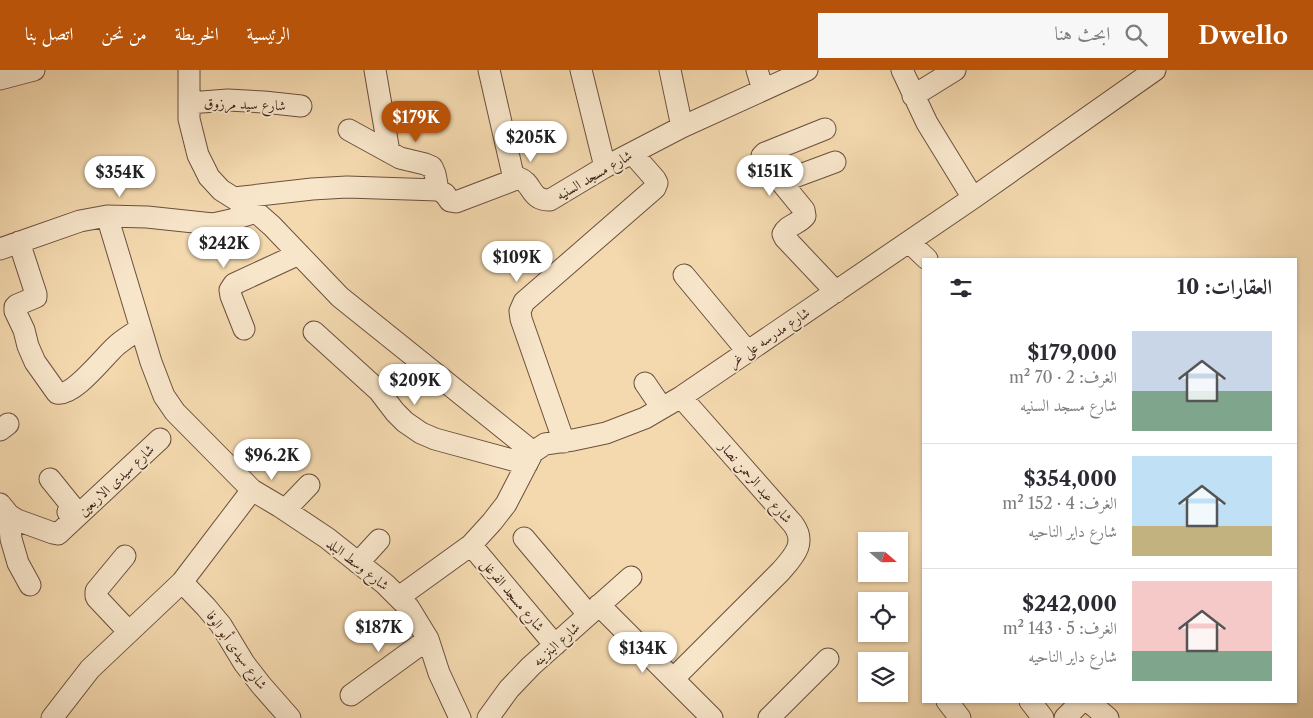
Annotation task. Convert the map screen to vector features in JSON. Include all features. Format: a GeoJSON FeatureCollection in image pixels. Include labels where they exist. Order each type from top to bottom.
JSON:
{"type":"FeatureCollection","features":[{"type":"Feature","properties":{"kind":"street"},"geometry":{"type":"LineString","coordinates":[[0,79],[34,70]]}},
{"type":"Feature","properties":{"kind":"street"},"geometry":{"type":"LineString","coordinates":[[189,70],[189,119],[198,155],[209,177],[221,190],[256,212],[272,226],[340,297],[530,458]]}},
{"type":"Feature","properties":{"kind":"street"},"geometry":{"type":"LineString","coordinates":[[375,70],[389,152]]}},
{"type":"Feature","properties":{"kind":"street"},"geometry":{"type":"LineString","coordinates":[[234,198],[347,187],[438,190],[445,194],[450,201],[456,202],[514,180],[489,70]]}},
{"type":"Feature","properties":{"kind":"street"},"geometry":{"type":"LineString","coordinates":[[581,70],[605,167]]}},
{"type":"Feature","properties":{"kind":"street"},"geometry":{"type":"LineString","coordinates":[[670,70],[682,128]]}},
{"type":"Feature","properties":{"kind":"street","name":"شارع مسجد السنيه"},"geometry":{"type":"LineString","coordinates":[[514,180],[519,178],[524,180],[542,201],[550,200],[605,167],[682,128],[760,80],[807,70]]}},
{"type":"Feature","properties":{"kind":"street"},"geometry":{"type":"LineString","coordinates":[[902,70],[927,123],[973,198]]}},
{"type":"Feature","properties":{"kind":"street"},"geometry":{"type":"LineString","coordinates":[[913,96],[955,70]]}},
{"type":"Feature","properties":{"kind":"street","name":"شارع مدرسه على غر"},"geometry":{"type":"LineString","coordinates":[[530,458],[545,444],[606,433],[645,418],[681,397],[973,198],[1155,70]]}},
{"type":"Feature","properties":{"kind":"street","name":"شارع سيد مرزوق"},"geometry":{"type":"LineString","coordinates":[[189,103],[228,100],[302,106]]}},
{"type":"Feature","properties":{"kind":"street"},"geometry":{"type":"LineString","coordinates":[[825,129],[762,156],[763,160],[804,210],[805,216],[802,220],[784,230],[782,234],[784,238],[836,292]]}},
{"type":"Feature","properties":{"kind":"street"},"geometry":{"type":"LineString","coordinates":[[349,130],[400,158],[432,167],[438,190]]}},
{"type":"Feature","properties":{"kind":"street"},"geometry":{"type":"LineString","coordinates":[[564,442],[521,319],[520,311],[524,302],[655,188],[657,183],[655,179],[632,153]]}},
{"type":"Feature","properties":{"kind":"street"},"geometry":{"type":"LineString","coordinates":[[781,182],[835,162]]}},
{"type":"Feature","properties":{"kind":"street"},"geometry":{"type":"LineString","coordinates":[[140,329],[116,346],[78,384],[64,393],[57,393],[35,362],[15,310],[17,305],[36,297],[36,294],[10,246],[80,221],[107,216],[147,217],[213,224],[256,212]]}},
{"type":"Feature","properties":{"kind":"street","name":"شارع وسط البلد"},"geometry":{"type":"LineString","coordinates":[[107,216],[151,362],[164,396],[175,412],[252,490],[327,538],[399,597],[409,608],[428,639],[439,673],[460,718]]}},
{"type":"Feature","properties":{"kind":"street"},"geometry":{"type":"LineString","coordinates":[[909,242],[926,258]]}},
{"type":"Feature","properties":{"kind":"street"},"geometry":{"type":"LineString","coordinates":[[244,329],[231,296],[230,290],[234,284],[299,254]]}},
{"type":"Feature","properties":{"kind":"street"},"geometry":{"type":"LineString","coordinates":[[684,275],[748,352]]}},
{"type":"Feature","properties":{"kind":"street"},"geometry":{"type":"LineString","coordinates":[[314,332],[379,391],[395,412],[421,433],[434,439],[530,458]]}},
{"type":"Feature","properties":{"kind":"street"},"geometry":{"type":"LineString","coordinates":[[645,383],[662,408]]}},
{"type":"Feature","properties":{"kind":"street","name":"شارع عبد الرحمن نصار"},"geometry":{"type":"LineString","coordinates":[[673,679],[780,571],[796,552],[800,541],[794,524],[681,397]]}},
{"type":"Feature","properties":{"kind":"street","name":"شارع سيدى الاربعين"},"geometry":{"type":"LineString","coordinates":[[4,509],[18,520],[58,534],[160,439]]}},
{"type":"Feature","properties":{"kind":"street"},"geometry":{"type":"LineString","coordinates":[[399,597],[471,545],[506,504],[530,458]]}},
{"type":"Feature","properties":{"kind":"street","name":"شارع سيدى الاربعين"},"geometry":{"type":"LineString","coordinates":[[50,479],[71,505],[68,512],[73,520]]}},
{"type":"Feature","properties":{"kind":"street"},"geometry":{"type":"LineString","coordinates":[[285,510],[309,485]]}},
{"type":"Feature","properties":{"kind":"street"},"geometry":{"type":"LineString","coordinates":[[52,718],[90,669],[182,582],[252,490]]}},
{"type":"Feature","properties":{"kind":"street","name":"شارع سيدى الاربعين"},"geometry":{"type":"LineString","coordinates":[[4,509],[18,563],[30,585]]}},
{"type":"Feature","properties":{"kind":"street"},"geometry":{"type":"LineString","coordinates":[[524,538],[594,609],[673,679],[712,718]]}},
{"type":"Feature","properties":{"kind":"street"},"geometry":{"type":"LineString","coordinates":[[358,563],[379,540]]}},
{"type":"Feature","properties":{"kind":"street","name":"شارع مسجد الفرغل"},"geometry":{"type":"LineString","coordinates":[[471,545],[555,645]]}},
{"type":"Feature","properties":{"kind":"street"},"geometry":{"type":"LineString","coordinates":[[124,556],[96,594],[97,598],[129,632]]}},
{"type":"Feature","properties":{"kind":"street","name":"شارع البنزينه"},"geometry":{"type":"LineString","coordinates":[[488,718],[510,689],[531,666],[631,577]]}},
{"type":"Feature","properties":{"kind":"street","name":"شارع سيدى أبو الوفا"},"geometry":{"type":"LineString","coordinates":[[182,582],[221,625],[244,663],[290,718]]}},
{"type":"Feature","properties":{"kind":"street"},"geometry":{"type":"LineString","coordinates":[[351,696],[428,639]]}},
{"type":"Feature","properties":{"kind":"street"},"geometry":{"type":"LineString","coordinates":[[769,718],[828,659]]}},
{"type":"Feature","properties":{"kind":"street"},"geometry":{"type":"LineString","coordinates":[[949,703],[960,718]]}},
{"type":"Feature","properties":{"kind":"street"},"geometry":{"type":"LineString","coordinates":[[1032,703],[1043,718]]}},
{"type":"Feature","properties":{"kind":"street"},"geometry":{"type":"LineString","coordinates":[[1065,718],[1080,703]]}},
{"type":"Feature","properties":{"kind":"street"},"geometry":{"type":"LineString","coordinates":[[1090,703],[1108,718]]}}]}
